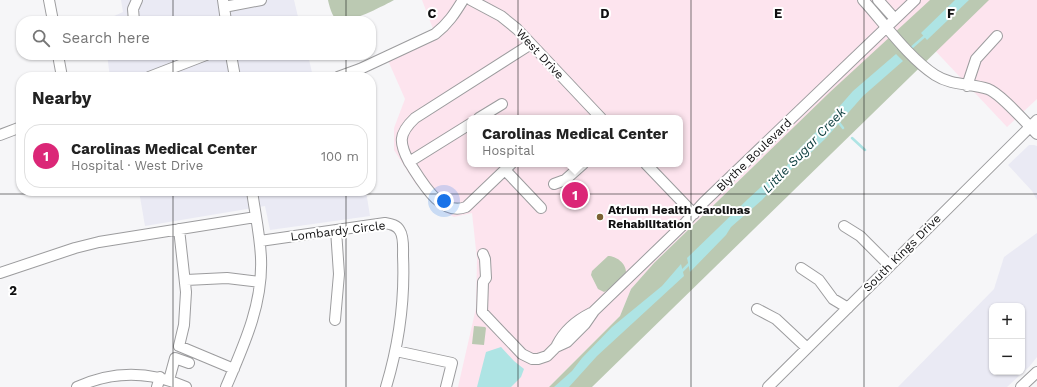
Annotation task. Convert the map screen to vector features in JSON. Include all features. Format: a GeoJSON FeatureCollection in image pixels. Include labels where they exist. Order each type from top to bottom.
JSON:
{"type":"FeatureCollection","features":[{"type":"Feature","properties":{"kind":"street"},"geometry":{"type":"LineString","coordinates":[[49,0],[52,16]]}},
{"type":"Feature","properties":{"kind":"street"},"geometry":{"type":"LineString","coordinates":[[134,16],[133,9],[137,0]]}},
{"type":"Feature","properties":{"kind":"street"},"geometry":{"type":"LineString","coordinates":[[225,16],[223,4],[261,0]]}},
{"type":"Feature","properties":{"kind":"street"},"geometry":{"type":"LineString","coordinates":[[352,72],[435,34],[450,21],[463,0]]}},
{"type":"Feature","properties":{"kind":"street","name":"West Drive"},"geometry":{"type":"LineString","coordinates":[[471,0],[501,16],[517,29],[598,115]]}},
{"type":"Feature","properties":{"kind":"street"},"geometry":{"type":"LineString","coordinates":[[878,0],[895,19]]}},
{"type":"Feature","properties":{"kind":"street","name":"Blythe Boulevard"},"geometry":{"type":"LineString","coordinates":[[483,282],[482,312],[522,354],[532,359],[547,356],[556,347],[567,342],[581,328],[594,311],[915,0]]}},
{"type":"Feature","properties":{"kind":"street"},"geometry":{"type":"LineString","coordinates":[[868,2],[895,36],[927,69],[948,81],[967,86],[981,87],[993,91],[1035,127]]}},
{"type":"Feature","properties":{"kind":"street"},"geometry":{"type":"LineString","coordinates":[[967,86],[976,60],[997,36]]}},
{"type":"Feature","properties":{"kind":"street"},"geometry":{"type":"LineString","coordinates":[[532,44],[415,118],[404,132],[401,144],[423,183],[447,208],[460,209],[466,207],[508,167],[541,208]]}},
{"type":"Feature","properties":{"kind":"street"},"geometry":{"type":"LineString","coordinates":[[59,60],[61,72]]}},
{"type":"Feature","properties":{"kind":"street"},"geometry":{"type":"LineString","coordinates":[[162,72],[193,60]]}},
{"type":"Feature","properties":{"kind":"street"},"geometry":{"type":"LineString","coordinates":[[232,60],[234,72]]}},
{"type":"Feature","properties":{"kind":"street"},"geometry":{"type":"LineString","coordinates":[[485,115],[502,104]]}},
{"type":"Feature","properties":{"kind":"street"},"geometry":{"type":"LineString","coordinates":[[410,162],[467,126]]}},
{"type":"Feature","properties":{"kind":"street","name":"South Kings Drive"},"geometry":{"type":"LineString","coordinates":[[768,387],[890,266],[1035,127]]}},
{"type":"Feature","properties":{"kind":"street"},"geometry":{"type":"LineString","coordinates":[[0,135],[16,129]]}},
{"type":"Feature","properties":{"kind":"street"},"geometry":{"type":"LineString","coordinates":[[554,184],[565,180],[580,167]]}},
{"type":"Feature","properties":{"kind":"street"},"geometry":{"type":"LineString","coordinates":[[649,167],[694,214]]}},
{"type":"Feature","properties":{"kind":"street"},"geometry":{"type":"LineString","coordinates":[[226,387],[252,322],[260,282],[260,241],[253,196]]}},
{"type":"Feature","properties":{"kind":"street"},"geometry":{"type":"LineString","coordinates":[[0,273],[75,248],[99,242],[256,217]]}},
{"type":"Feature","properties":{"kind":"street","name":"Lombardy Circle"},"geometry":{"type":"LineString","coordinates":[[260,241],[385,223],[397,227],[400,232],[404,275],[401,320],[396,351],[386,387]]}},
{"type":"Feature","properties":{"kind":"street"},"geometry":{"type":"LineString","coordinates":[[844,226],[860,236],[890,266]]}},
{"type":"Feature","properties":{"kind":"street"},"geometry":{"type":"LineString","coordinates":[[179,229],[186,280],[186,292],[184,320],[178,346],[234,369]]}},
{"type":"Feature","properties":{"kind":"street"},"geometry":{"type":"LineString","coordinates":[[335,320],[339,274],[336,230]]}},
{"type":"Feature","properties":{"kind":"street"},"geometry":{"type":"LineString","coordinates":[[801,268],[819,280],[833,299],[848,308]]}},
{"type":"Feature","properties":{"kind":"street"},"geometry":{"type":"LineString","coordinates":[[186,280],[227,278],[260,282]]}},
{"type":"Feature","properties":{"kind":"street"},"geometry":{"type":"LineString","coordinates":[[757,309],[776,319],[807,348]]}},
{"type":"Feature","properties":{"kind":"street"},"geometry":{"type":"LineString","coordinates":[[396,351],[452,363],[446,387]]}},
{"type":"Feature","properties":{"kind":"street"},"geometry":{"type":"LineString","coordinates":[[162,381],[175,358],[189,363]]}},
{"type":"Feature","properties":{"kind":"street"},"geometry":{"type":"LineString","coordinates":[[77,387],[119,375],[143,375],[186,387]]}},
{"type":"Feature","properties":{"kind":"street"},"geometry":{"type":"LineString","coordinates":[[1021,387],[1035,379]]}},
{"type":"Feature","properties":{"kind":"shaded area"},"geometry":{"type":"Polygon","coordinates":[[[121,0],[294,0],[298,16],[114,16],[123,12],[121,0]]]}},
{"type":"Feature","properties":{"kind":"shaded area"},"geometry":{"type":"Polygon","coordinates":[[[422,0],[1037,0],[1037,99],[1007,127],[911,25],[764,156],[654,263],[631,289],[620,316],[549,387],[458,387],[476,308],[477,259],[472,213],[454,217],[437,208],[415,183],[394,150],[394,128],[405,99],[386,56],[435,34],[422,0]]]}},
{"type":"Feature","properties":{"kind":"shaded area"},"geometry":{"type":"Polygon","coordinates":[[[108,60],[309,60],[312,72],[109,72],[108,60]]]}},
{"type":"Feature","properties":{"kind":"shaded area"},"geometry":{"type":"Polygon","coordinates":[[[1029,145],[1037,146],[1037,200],[1032,191],[1008,165],[1029,145]]]}},
{"type":"Feature","properties":{"kind":"shaded area"},"geometry":{"type":"Polygon","coordinates":[[[140,196],[367,196],[370,216],[270,230],[265,206],[145,226],[140,196]]]}},
{"type":"Feature","properties":{"kind":"shaded area"},"geometry":{"type":"Polygon","coordinates":[[[1037,233],[1037,357],[1029,367],[1025,371],[1025,303],[989,303],[989,375],[1020,375],[1007,387],[898,387],[994,289],[1004,257],[1037,233]]]}},
{"type":"Feature","properties":{"kind":"green space"},"geometry":{"type":"Polygon","coordinates":[[[328,0],[394,0],[360,16],[334,16],[328,0]]]}},
{"type":"Feature","properties":{"kind":"green space"},"geometry":{"type":"Polygon","coordinates":[[[930,0],[989,0],[592,387],[549,387],[620,316],[631,289],[654,263],[830,92],[930,0]]]}},
{"type":"Feature","properties":{"kind":"green space"},"geometry":{"type":"Polygon","coordinates":[[[608,256],[614,257],[620,261],[626,269],[626,272],[610,289],[604,292],[598,289],[591,275],[592,271],[608,256]]]}},
{"type":"Feature","properties":{"kind":"green space"},"geometry":{"type":"Polygon","coordinates":[[[474,326],[486,328],[484,345],[472,344],[474,326]]]}},
{"type":"Feature","properties":{"kind":"water"},"geometry":{"type":"Polygon","coordinates":[[[955,0],[969,0],[927,40],[921,33],[955,0]]]}},
{"type":"Feature","properties":{"kind":"water"},"geometry":{"type":"Polygon","coordinates":[[[896,54],[903,61],[863,96],[826,138],[799,164],[796,164],[762,200],[731,227],[726,235],[690,272],[687,258],[774,175],[782,171],[792,160],[791,157],[824,124],[853,91],[896,54]]]}},
{"type":"Feature","properties":{"kind":"water"},"geometry":{"type":"Polygon","coordinates":[[[681,264],[684,276],[597,356],[569,387],[554,387],[572,371],[582,358],[612,327],[662,286],[681,264]]]}},
{"type":"Feature","properties":{"kind":"water"},"geometry":{"type":"Polygon","coordinates":[[[501,347],[524,369],[521,377],[511,387],[477,387],[486,352],[501,347]]]}},
{"type":"Feature","properties":{"kind":"waterway","name":"Little Sugar Creek"},"geometry":{"type":"LineString","coordinates":[[910,49],[926,35]]}},
{"type":"Feature","properties":{"kind":"waterway"},"geometry":{"type":"LineString","coordinates":[[837,120],[843,128]]}},
{"type":"Feature","properties":{"kind":"waterway"},"geometry":{"type":"LineString","coordinates":[[852,138],[865,150]]}},
{"type":"Feature","properties":{"kind":"waterway","name":"Little Sugar Creek"},"geometry":{"type":"LineString","coordinates":[[681,272],[690,263]]}},
{"type":"Feature","properties":{"kind":"place","name":"Carolinas Medical Center"},"geometry":{"type":"Point","coordinates":[575,195]}},
{"type":"Feature","properties":{"kind":"place","name":"Atrium Health Carolinas Rehabilitation"},"geometry":{"type":"Point","coordinates":[600,217]}}]}
